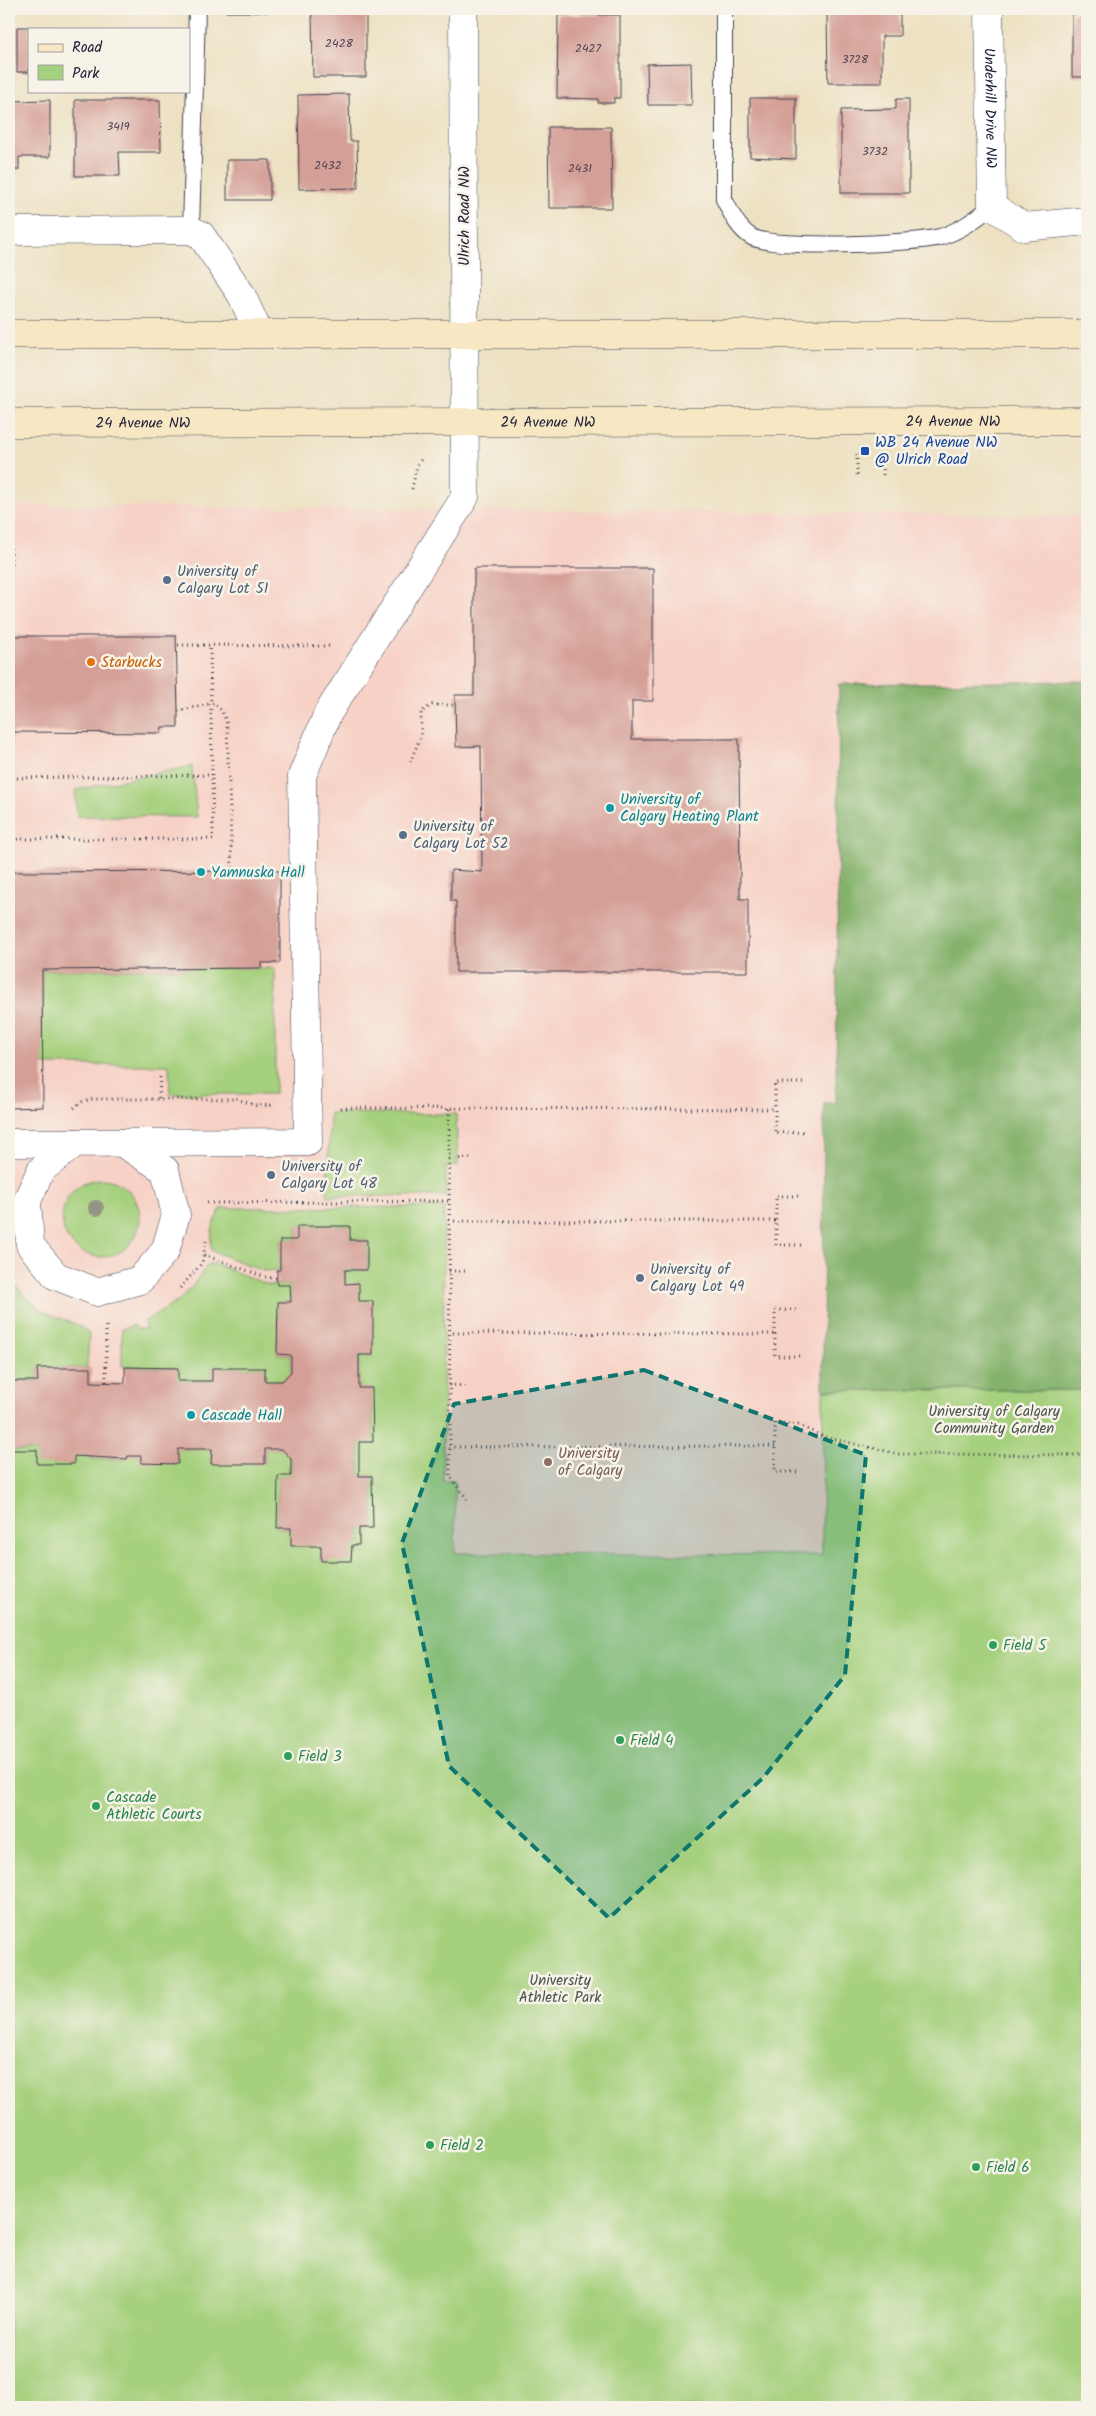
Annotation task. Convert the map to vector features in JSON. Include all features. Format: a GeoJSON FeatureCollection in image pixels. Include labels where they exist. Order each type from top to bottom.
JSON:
{"type":"FeatureCollection","features":[{"type":"Feature","properties":{"kind":"street","name":"Ulrich Road NW"},"geometry":{"type":"LineString","coordinates":[[122,1143],[308,1142],[302,776],[328,713],[465,497],[463,9]]}},
{"type":"Feature","properties":{"kind":"street","name":"Underhill Drive NW"},"geometry":{"type":"LineString","coordinates":[[989,9],[992,206]]}},
{"type":"Feature","properties":{"kind":"street"},"geometry":{"type":"LineString","coordinates":[[992,206],[1024,227],[1087,221]]}},
{"type":"Feature","properties":{"kind":"street"},"geometry":{"type":"LineString","coordinates":[[9,231],[191,230],[201,235],[241,294],[259,333]]}},
{"type":"Feature","properties":{"kind":"street"},"geometry":{"type":"LineString","coordinates":[[9,334],[1087,334]]}},
{"type":"Feature","properties":{"kind":"street","name":"24 Avenue NW"},"geometry":{"type":"LineString","coordinates":[[9,423],[465,424],[1087,421]]}},
{"type":"Feature","properties":{"kind":"street"},"geometry":{"type":"LineString","coordinates":[[9,1143],[122,1143],[165,1170],[176,1215],[165,1251],[140,1280],[96,1292],[56,1276],[30,1245],[26,1201],[41,1170],[75,1144]]}},
{"type":"Feature","properties":{"kind":"lane"},"geometry":{"type":"LineString","coordinates":[[191,230],[197,9]]}},
{"type":"Feature","properties":{"kind":"lane"},"geometry":{"type":"LineString","coordinates":[[724,9],[724,199],[737,224],[751,237],[778,244],[911,242],[958,230],[992,206]]}},
{"type":"Feature","properties":{"kind":"path"},"geometry":{"type":"LineString","coordinates":[[857,446],[857,478]]}},
{"type":"Feature","properties":{"kind":"path"},"geometry":{"type":"LineString","coordinates":[[412,490],[417,465],[423,458]]}},
{"type":"Feature","properties":{"kind":"path"},"geometry":{"type":"LineString","coordinates":[[10,472],[12,569]]}},
{"type":"Feature","properties":{"kind":"path"},"geometry":{"type":"LineString","coordinates":[[178,645],[369,648]]}},
{"type":"Feature","properties":{"kind":"path"},"geometry":{"type":"LineString","coordinates":[[12,839],[213,839],[210,645]]}},
{"type":"Feature","properties":{"kind":"path"},"geometry":{"type":"LineString","coordinates":[[178,711],[214,703],[222,711],[227,724],[232,871]]}},
{"type":"Feature","properties":{"kind":"path"},"geometry":{"type":"LineString","coordinates":[[410,762],[421,736],[421,712],[432,705],[455,705]]}},
{"type":"Feature","properties":{"kind":"path"},"geometry":{"type":"LineString","coordinates":[[12,778],[212,775]]}},
{"type":"Feature","properties":{"kind":"path"},"geometry":{"type":"LineString","coordinates":[[159,1098],[160,1077]]}},
{"type":"Feature","properties":{"kind":"path"},"geometry":{"type":"LineString","coordinates":[[804,1132],[775,1133],[775,1083],[805,1083]]}},
{"type":"Feature","properties":{"kind":"path"},"geometry":{"type":"LineString","coordinates":[[70,1112],[81,1102],[92,1099],[237,1099],[257,1106],[271,1105],[275,1101]]}},
{"type":"Feature","properties":{"kind":"path"},"geometry":{"type":"LineString","coordinates":[[331,1108],[775,1109]]}},
{"type":"Feature","properties":{"kind":"path"},"geometry":{"type":"LineString","coordinates":[[449,1109],[448,1333],[450,1476],[467,1499]]}},
{"type":"Feature","properties":{"kind":"path"},"geometry":{"type":"LineString","coordinates":[[449,1158],[471,1158]]}},
{"type":"Feature","properties":{"kind":"path"},"geometry":{"type":"LineString","coordinates":[[802,1196],[776,1196],[776,1244],[802,1244]]}},
{"type":"Feature","properties":{"kind":"path"},"geometry":{"type":"LineString","coordinates":[[205,1203],[449,1201]]}},
{"type":"Feature","properties":{"kind":"path"},"geometry":{"type":"LineString","coordinates":[[449,1221],[776,1221]]}},
{"type":"Feature","properties":{"kind":"path"},"geometry":{"type":"LineString","coordinates":[[204,1255],[264,1277],[277,1278]]}},
{"type":"Feature","properties":{"kind":"path"},"geometry":{"type":"LineString","coordinates":[[449,1271],[466,1271]]}},
{"type":"Feature","properties":{"kind":"path"},"geometry":{"type":"LineString","coordinates":[[799,1356],[775,1356],[775,1310],[800,1310]]}},
{"type":"Feature","properties":{"kind":"path"},"geometry":{"type":"LineString","coordinates":[[106,1324],[106,1382]]}},
{"type":"Feature","properties":{"kind":"path"},"geometry":{"type":"LineString","coordinates":[[448,1333],[775,1334]]}},
{"type":"Feature","properties":{"kind":"path"},"geometry":{"type":"LineString","coordinates":[[449,1385],[468,1386]]}},
{"type":"Feature","properties":{"kind":"path"},"geometry":{"type":"LineString","coordinates":[[797,1472],[775,1472],[775,1422],[798,1425],[824,1437],[899,1454],[1087,1455]]}},
{"type":"Feature","properties":{"kind":"path"},"geometry":{"type":"LineString","coordinates":[[449,1447],[775,1446]]}},
{"type":"Feature","properties":{"kind":"highlighted area"},"geometry":{"type":"Polygon","coordinates":[[[644,1370],[866,1455],[845,1675],[763,1778],[609,1918],[449,1766],[402,1543],[454,1404],[644,1370]]]}},
{"type":"Feature","properties":{"kind":"shaded area","name":"University of Calgary"},"geometry":{"type":"Polygon","coordinates":[[[9,505],[1087,516],[1087,2407],[9,2407],[9,505]]]}},
{"type":"Feature","properties":{"kind":"green space"},"geometry":{"type":"Polygon","coordinates":[[[1087,681],[1087,1390],[823,1390],[824,1103],[836,1102],[839,684],[1087,681]]]}},
{"type":"Feature","properties":{"kind":"green space"},"geometry":{"type":"Polygon","coordinates":[[[192,766],[197,817],[77,816],[75,790],[192,766]]]}},
{"type":"Feature","properties":{"kind":"green space"},"geometry":{"type":"Polygon","coordinates":[[[275,968],[275,1094],[170,1094],[169,1065],[42,1065],[42,970],[275,968]]]}},
{"type":"Feature","properties":{"kind":"green space"},"geometry":{"type":"Polygon","coordinates":[[[330,1113],[456,1114],[458,1166],[446,1167],[446,1196],[327,1196],[330,1113]]]}},
{"type":"Feature","properties":{"kind":"green space"},"geometry":{"type":"Polygon","coordinates":[[[101,1179],[116,1182],[128,1191],[137,1203],[140,1218],[137,1233],[128,1245],[116,1254],[101,1257],[86,1254],[74,1245],[65,1233],[62,1218],[65,1203],[74,1191],[86,1182],[101,1179]]]}},
{"type":"Feature","properties":{"kind":"green space","name":"University Athletic Park"},"geometry":{"type":"Polygon","coordinates":[[[444,1207],[443,1481],[455,1481],[455,1553],[822,1555],[823,1390],[1087,1390],[1087,2407],[9,2407],[9,1450],[91,1456],[92,1459],[127,1459],[128,1456],[141,1456],[141,1463],[178,1449],[212,1449],[211,1463],[265,1463],[265,1449],[282,1449],[291,1459],[291,1476],[278,1476],[277,1528],[291,1528],[321,1546],[321,1561],[352,1545],[359,1545],[359,1528],[373,1528],[372,1476],[359,1476],[359,1442],[373,1441],[372,1389],[359,1388],[359,1355],[373,1355],[359,1301],[345,1284],[345,1270],[367,1270],[367,1240],[350,1240],[349,1226],[297,1226],[297,1240],[280,1240],[280,1270],[263,1271],[212,1251],[212,1229],[218,1213],[221,1209],[225,1208],[444,1207]]]}},
{"type":"Feature","properties":{"kind":"green space"},"geometry":{"type":"Polygon","coordinates":[[[208,1264],[215,1264],[269,1285],[290,1285],[291,1302],[278,1302],[277,1354],[291,1355],[291,1372],[282,1381],[265,1381],[265,1368],[212,1368],[212,1381],[178,1381],[177,1368],[122,1366],[122,1329],[134,1325],[136,1329],[146,1329],[144,1322],[177,1302],[192,1287],[208,1264]]]}},
{"type":"Feature","properties":{"kind":"green space"},"geometry":{"type":"Polygon","coordinates":[[[9,1276],[22,1293],[39,1308],[76,1325],[89,1334],[87,1368],[38,1368],[38,1381],[9,1381],[9,1276]]]}},
{"type":"Feature","properties":{"kind":"building"},"geometry":{"type":"Polygon","coordinates":[[[226,9],[269,9],[269,12],[226,12],[226,9]]]}},
{"type":"Feature","properties":{"kind":"building"},"geometry":{"type":"Polygon","coordinates":[[[312,9],[366,9],[366,77],[313,77],[312,9]]]}},
{"type":"Feature","properties":{"kind":"building"},"geometry":{"type":"Polygon","coordinates":[[[827,9],[900,9],[900,36],[882,36],[882,83],[828,83],[827,9]]]}},
{"type":"Feature","properties":{"kind":"building"},"geometry":{"type":"Polygon","coordinates":[[[1076,9],[1087,9],[1087,77],[1072,77],[1072,14],[1076,14],[1076,9]]]}},
{"type":"Feature","properties":{"kind":"building"},"geometry":{"type":"Polygon","coordinates":[[[558,15],[620,15],[620,98],[614,98],[614,103],[598,103],[598,99],[557,98],[558,15]]]}},
{"type":"Feature","properties":{"kind":"building"},"geometry":{"type":"Polygon","coordinates":[[[17,27],[57,27],[28,28],[28,72],[17,72],[17,27]]]}},
{"type":"Feature","properties":{"kind":"building"},"geometry":{"type":"Polygon","coordinates":[[[691,63],[692,105],[648,105],[647,64],[691,63]]]}},
{"type":"Feature","properties":{"kind":"building"},"geometry":{"type":"Polygon","coordinates":[[[349,94],[350,141],[357,141],[358,188],[299,189],[298,95],[349,94]]]}},
{"type":"Feature","properties":{"kind":"building"},"geometry":{"type":"Polygon","coordinates":[[[750,98],[796,98],[796,159],[750,157],[750,98]]]}},
{"type":"Feature","properties":{"kind":"building"},"geometry":{"type":"Polygon","coordinates":[[[896,99],[909,99],[909,193],[841,193],[841,110],[896,109],[896,99]]]}},
{"type":"Feature","properties":{"kind":"building"},"geometry":{"type":"Polygon","coordinates":[[[50,100],[50,157],[19,157],[19,170],[9,170],[9,101],[50,100]]]}},
{"type":"Feature","properties":{"kind":"building"},"geometry":{"type":"Polygon","coordinates":[[[75,100],[160,100],[161,152],[119,152],[120,176],[75,176],[75,100]]]}},
{"type":"Feature","properties":{"kind":"building"},"geometry":{"type":"Polygon","coordinates":[[[548,127],[611,127],[612,208],[549,208],[548,127]]]}},
{"type":"Feature","properties":{"kind":"building"},"geometry":{"type":"Polygon","coordinates":[[[227,160],[270,160],[270,200],[227,200],[227,160]]]}},
{"type":"Feature","properties":{"kind":"building","name":"University of Calgary Heating Plant"},"geometry":{"type":"Polygon","coordinates":[[[474,568],[653,568],[653,701],[632,701],[632,739],[739,739],[740,899],[748,899],[748,972],[456,972],[456,901],[451,901],[451,870],[482,872],[481,746],[456,747],[455,695],[474,695],[474,568]]]}},
{"type":"Feature","properties":{"kind":"building","name":"Yamnuska Hall"},"geometry":{"type":"Polygon","coordinates":[[[9,636],[176,636],[178,711],[178,727],[162,727],[161,733],[12,732],[11,872],[280,871],[280,963],[261,963],[261,968],[42,970],[43,1107],[9,1108],[9,636]]]}},
{"type":"Feature","properties":{"kind":"building","name":"Cascade Hall"},"geometry":{"type":"Polygon","coordinates":[[[297,1226],[350,1226],[350,1240],[367,1240],[367,1270],[345,1270],[345,1284],[359,1283],[359,1301],[373,1301],[373,1355],[359,1355],[359,1388],[372,1388],[373,1442],[359,1442],[359,1476],[372,1476],[373,1528],[359,1528],[359,1545],[352,1545],[351,1561],[321,1561],[321,1546],[291,1546],[291,1528],[277,1528],[278,1476],[291,1476],[291,1459],[282,1449],[265,1449],[265,1464],[211,1464],[212,1449],[178,1449],[178,1464],[141,1463],[141,1456],[128,1456],[127,1459],[74,1456],[74,1464],[37,1464],[37,1450],[9,1450],[9,1381],[38,1381],[37,1368],[91,1368],[91,1382],[125,1383],[125,1367],[178,1368],[178,1381],[212,1381],[212,1368],[265,1368],[265,1381],[282,1381],[291,1372],[291,1355],[277,1354],[278,1302],[291,1302],[290,1285],[277,1285],[277,1270],[280,1270],[280,1240],[297,1240],[297,1226]]]}},
{"type":"Feature","properties":{"kind":"place","name":"WB 24 Avenue NW @ Ulrich Road"},"geometry":{"type":"Point","coordinates":[865,451]}},
{"type":"Feature","properties":{"kind":"place","name":"University of Calgary Lot 51"},"geometry":{"type":"Point","coordinates":[167,580]}},
{"type":"Feature","properties":{"kind":"place","name":"Starbucks"},"geometry":{"type":"Point","coordinates":[91,662]}},
{"type":"Feature","properties":{"kind":"place","name":"University of Calgary Heating Plant"},"geometry":{"type":"Point","coordinates":[610,808]}},
{"type":"Feature","properties":{"kind":"place","name":"University of Calgary Lot 52"},"geometry":{"type":"Point","coordinates":[403,835]}},
{"type":"Feature","properties":{"kind":"place","name":"Yamnuska Hall"},"geometry":{"type":"Point","coordinates":[201,872]}},
{"type":"Feature","properties":{"kind":"place","name":"University of Calgary Lot 48"},"geometry":{"type":"Point","coordinates":[271,1175]}},
{"type":"Feature","properties":{"kind":"place","name":"University of Calgary Lot 49"},"geometry":{"type":"Point","coordinates":[640,1278]}},
{"type":"Feature","properties":{"kind":"place","name":"Cascade Hall"},"geometry":{"type":"Point","coordinates":[191,1415]}},
{"type":"Feature","properties":{"kind":"place","name":"University of Calgary"},"geometry":{"type":"Point","coordinates":[548,1462]}},
{"type":"Feature","properties":{"kind":"place","name":"Field 5"},"geometry":{"type":"Point","coordinates":[993,1645]}},
{"type":"Feature","properties":{"kind":"place","name":"Field 4"},"geometry":{"type":"Point","coordinates":[620,1740]}},
{"type":"Feature","properties":{"kind":"place","name":"Field 3"},"geometry":{"type":"Point","coordinates":[288,1756]}},
{"type":"Feature","properties":{"kind":"place","name":"Cascade Athletic Courts"},"geometry":{"type":"Point","coordinates":[96,1806]}},
{"type":"Feature","properties":{"kind":"place","name":"Field 2"},"geometry":{"type":"Point","coordinates":[430,2145]}},
{"type":"Feature","properties":{"kind":"place","name":"Field 6"},"geometry":{"type":"Point","coordinates":[976,2167]}},
{"type":"Feature","properties":{"kind":"park label","name":"University of Calgary Community Garden"},"geometry":{"type":"Point","coordinates":[994,1420]}}]}
